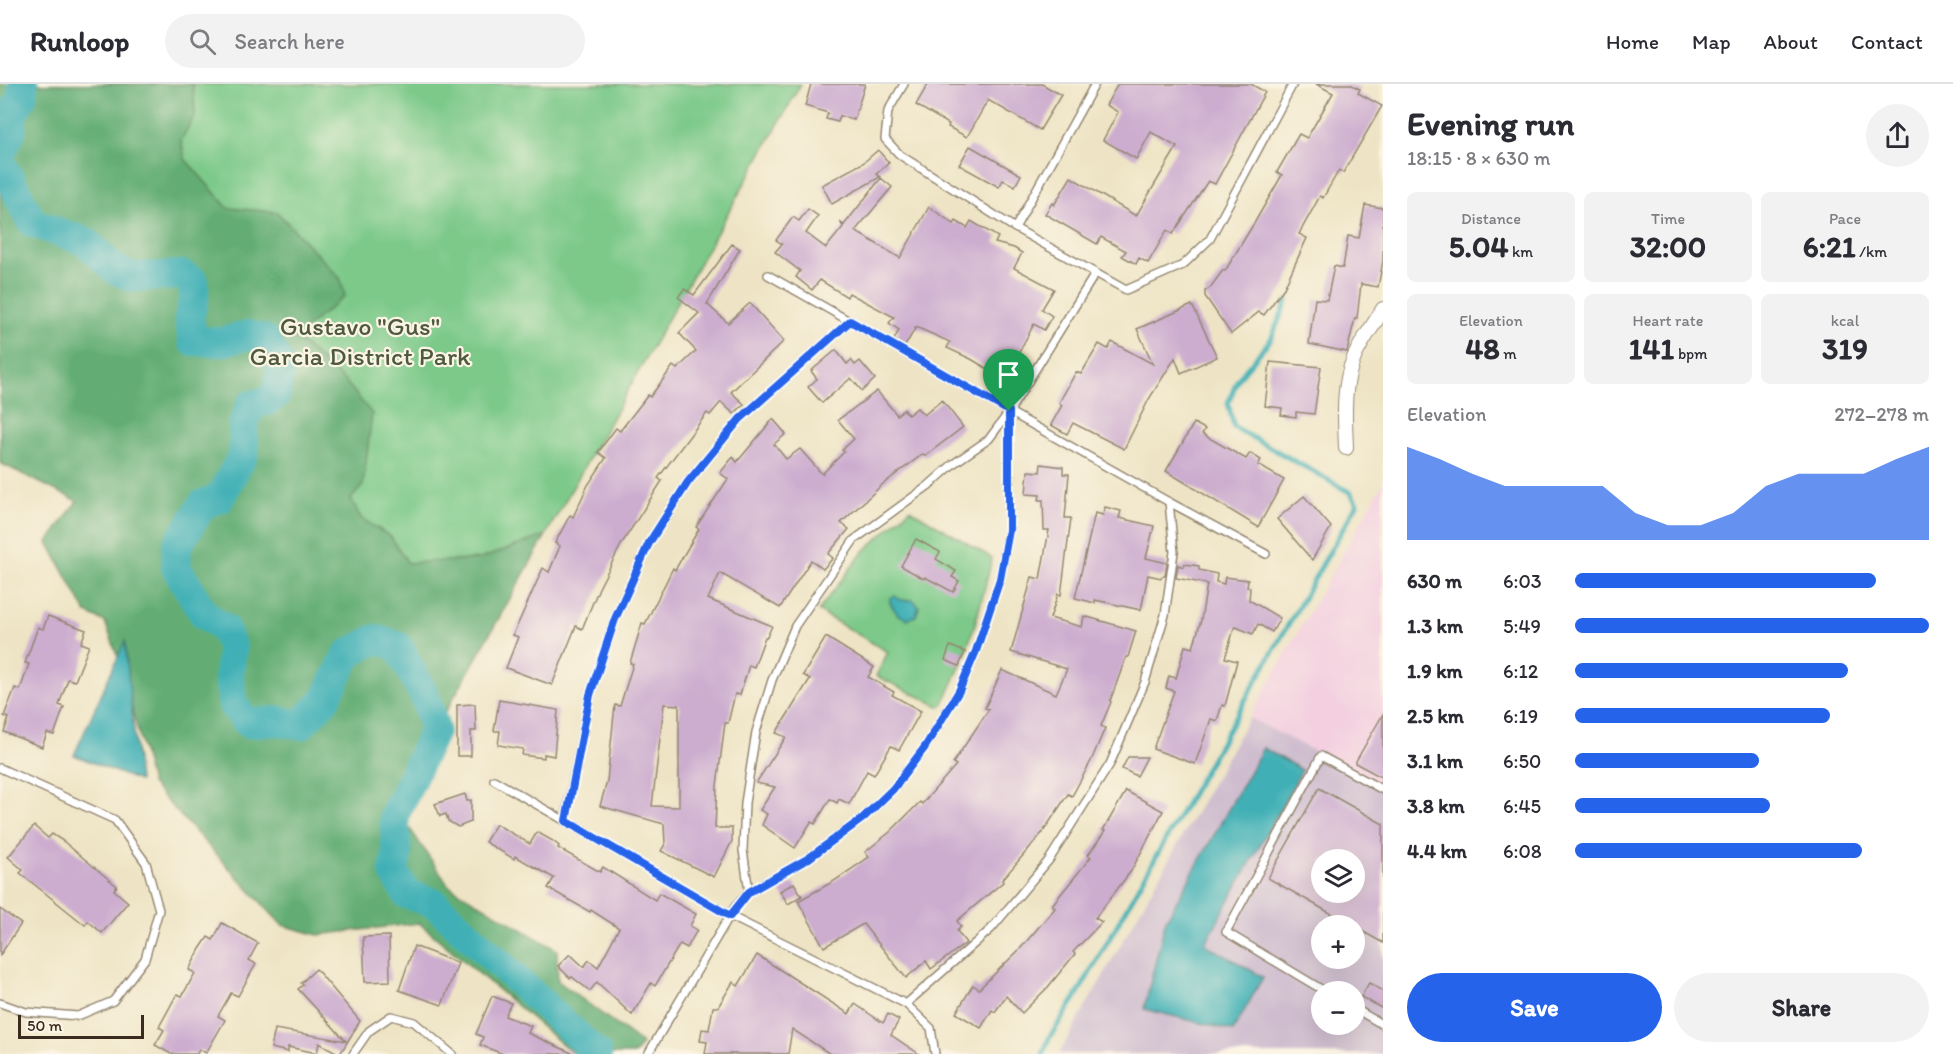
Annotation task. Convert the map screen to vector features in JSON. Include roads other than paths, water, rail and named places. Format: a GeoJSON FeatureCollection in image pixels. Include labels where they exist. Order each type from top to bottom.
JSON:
{"type":"FeatureCollection","features":[{"type":"Feature","properties":{"kind":"street"},"geometry":{"type":"LineString","coordinates":[[1346,448],[1345,406],[1349,375],[1355,357],[1383,309]]}},
{"type":"Feature","properties":{"kind":"lane"},"geometry":{"type":"LineString","coordinates":[[904,84],[888,111],[885,139],[900,155],[1015,228],[1126,290],[1183,265],[1210,239],[1293,84]]}},
{"type":"Feature","properties":{"kind":"lane"},"geometry":{"type":"LineString","coordinates":[[1015,228],[1095,84]]}},
{"type":"Feature","properties":{"kind":"lane"},"geometry":{"type":"LineString","coordinates":[[749,892],[743,850],[745,803],[756,732],[772,680],[795,626],[854,540],[989,439],[1095,274]]}},
{"type":"Feature","properties":{"kind":"lane"},"geometry":{"type":"LineString","coordinates":[[768,275],[1169,502],[1266,554]]}},
{"type":"Feature","properties":{"kind":"lane"},"geometry":{"type":"LineString","coordinates":[[566,821],[590,695],[615,619],[649,543],[688,482],[740,419],[850,321]]}},
{"type":"Feature","properties":{"kind":"lane"},"geometry":{"type":"LineString","coordinates":[[652,1053],[730,916],[749,892],[809,858],[863,818],[893,789],[925,747],[959,691],[976,651],[1000,579],[1009,530],[1009,411]]}},
{"type":"Feature","properties":{"kind":"lane"},"geometry":{"type":"LineString","coordinates":[[906,1004],[991,929],[1049,860],[1110,764],[1145,682],[1165,615],[1174,552],[1169,502]]}},
{"type":"Feature","properties":{"kind":"lane"},"geometry":{"type":"LineString","coordinates":[[1311,983],[1226,932],[1321,756],[1383,790]]}},
{"type":"Feature","properties":{"kind":"lane"},"geometry":{"type":"LineString","coordinates":[[0,768],[115,820],[146,863],[159,910],[145,959],[113,1001],[78,1016],[26,1012],[0,1003]]}},
{"type":"Feature","properties":{"kind":"lane"},"geometry":{"type":"LineString","coordinates":[[494,780],[730,916],[906,1004],[931,1028],[935,1054]]}},
{"type":"Feature","properties":{"kind":"lane"},"geometry":{"type":"LineString","coordinates":[[1365,1014],[1383,1025]]}},
{"type":"Feature","properties":{"kind":"lane"},"geometry":{"type":"LineString","coordinates":[[353,1054],[369,1031],[391,1016],[414,1022],[452,1054]]}},
{"type":"Feature","properties":{"kind":"water"},"geometry":{"type":"Polygon","coordinates":[[[894,596],[901,600],[915,601],[919,607],[916,616],[908,619],[898,615],[890,603],[890,598],[894,596]]]}},
{"type":"Feature","properties":{"kind":"water"},"geometry":{"type":"Polygon","coordinates":[[[125,641],[139,781],[74,755],[125,641]]]}},
{"type":"Feature","properties":{"kind":"water"},"geometry":{"type":"Polygon","coordinates":[[[1263,748],[1302,770],[1205,944],[1263,977],[1233,1031],[1144,1009],[1165,922],[1263,748]]]}},
{"type":"Feature","properties":{"kind":"waterway"},"geometry":{"type":"LineString","coordinates":[[0,155],[11,132],[12,115],[22,97],[23,84]]}},
{"type":"Feature","properties":{"kind":"waterway"},"geometry":{"type":"LineString","coordinates":[[0,161],[33,223],[86,242],[116,270],[132,277],[182,275],[194,282],[194,298],[189,318],[193,341],[222,342],[248,335],[264,339],[281,366],[276,395],[267,401],[251,405],[243,425],[244,453],[219,499],[203,504],[177,546],[176,567],[204,614],[224,628],[232,648],[229,677],[233,705],[248,723],[279,721],[301,725],[326,698],[348,654],[375,639],[398,646],[424,695],[435,729],[394,816],[397,854],[394,872],[407,894],[434,903],[597,1054]]}},
{"type":"Feature","properties":{"kind":"waterway"},"geometry":{"type":"LineString","coordinates":[[1043,1054],[1049,1038],[1076,997],[1357,504],[1351,493],[1234,427],[1228,403],[1238,379],[1271,339],[1287,301]]}},
{"type":"Feature","properties":{"kind":"park label","name":"Gustavo \"Gus\" Garcia District Park"},"geometry":{"type":"Point","coordinates":[360,341]}}]}
